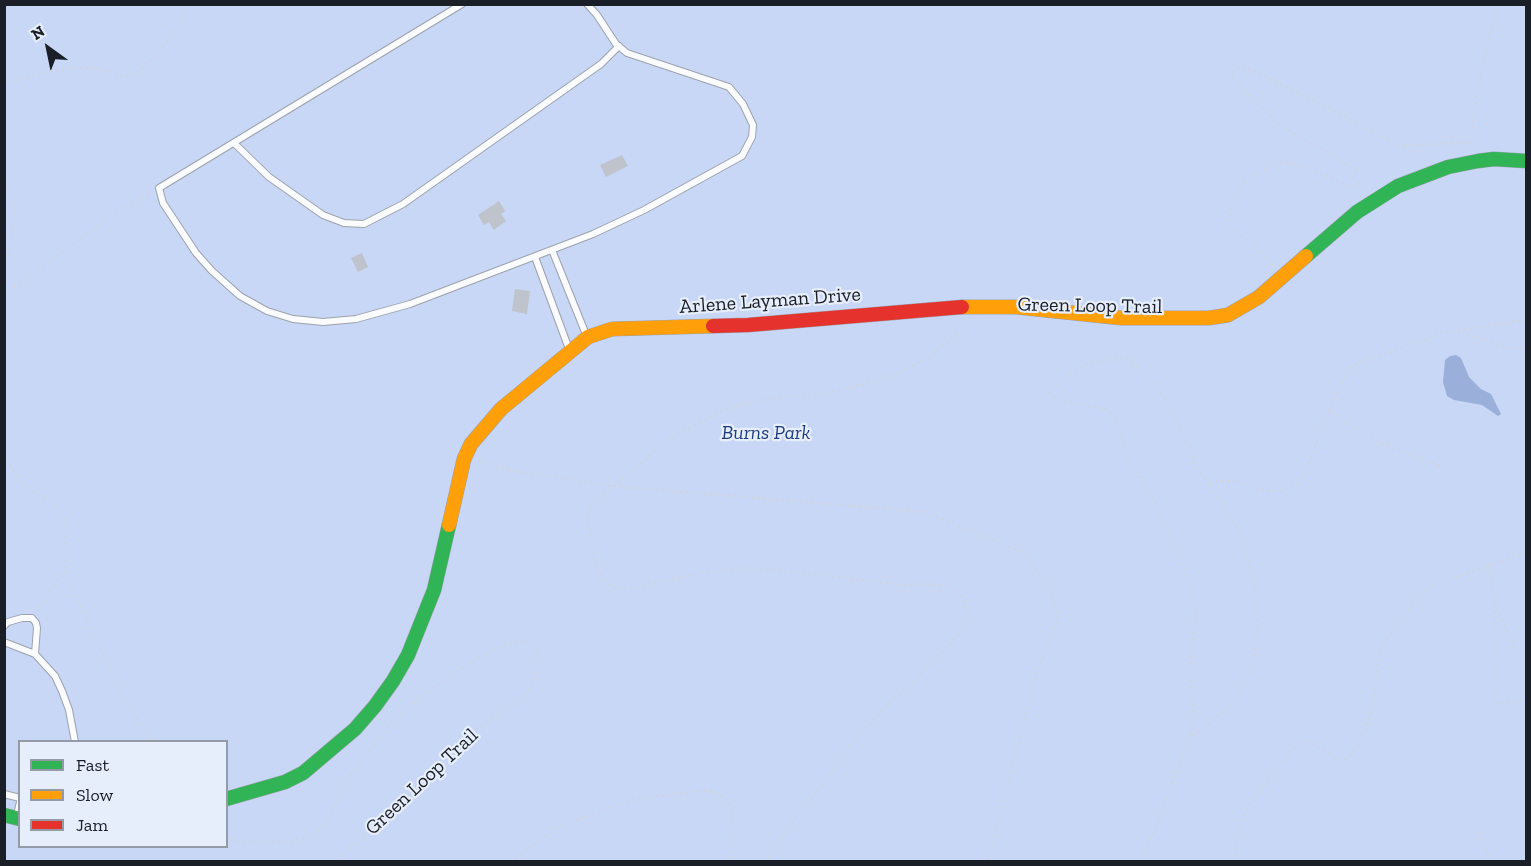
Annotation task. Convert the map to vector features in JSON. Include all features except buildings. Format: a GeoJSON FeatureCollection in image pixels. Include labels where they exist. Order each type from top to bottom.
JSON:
{"type":"FeatureCollection","features":[{"type":"Feature","properties":{"kind":"street","name":"Arlene Layman Drive"},"geometry":{"type":"LineString","coordinates":[[228,798],[278,785],[303,773],[356,729],[393,681],[413,645],[434,590],[465,456],[471,444],[501,409],[588,337],[612,328],[748,324],[963,307],[1016,307],[1144,318],[1209,318],[1228,315],[1259,297],[1357,212],[1398,186],[1448,167],[1478,160],[1527,161]]}},
{"type":"Feature","properties":{"kind":"lane"},"geometry":{"type":"LineString","coordinates":[[462,4],[159,188],[163,203],[176,226],[196,253],[240,296],[267,311],[293,320],[323,322],[356,319],[410,304],[593,234],[644,210],[742,156],[752,137],[753,125],[743,104],[729,87],[627,53],[587,4]]}},
{"type":"Feature","properties":{"kind":"lane"},"geometry":{"type":"LineString","coordinates":[[234,142],[269,177],[323,215],[344,223],[364,224],[403,204],[601,64],[619,46]]}},
{"type":"Feature","properties":{"kind":"lane"},"geometry":{"type":"LineString","coordinates":[[552,250],[588,337]]}},
{"type":"Feature","properties":{"kind":"lane"},"geometry":{"type":"LineString","coordinates":[[535,257],[570,351]]}},
{"type":"Feature","properties":{"kind":"lane"},"geometry":{"type":"LineString","coordinates":[[4,626],[8,622],[32,618],[38,628],[35,654]]}},
{"type":"Feature","properties":{"kind":"lane"},"geometry":{"type":"LineString","coordinates":[[4,642],[35,654],[55,676],[69,710],[75,740]]}},
{"type":"Feature","properties":{"kind":"path"},"geometry":{"type":"LineString","coordinates":[[4,84],[74,67],[106,70],[124,77],[136,73],[157,55],[182,20],[187,4]]}},
{"type":"Feature","properties":{"kind":"path"},"geometry":{"type":"LineString","coordinates":[[1274,272],[1271,263],[1250,241],[1228,226],[1228,219],[1241,185],[1277,163],[1287,162],[1351,187],[1358,185],[1363,177],[1359,170],[1281,126],[1234,81],[1232,75],[1234,70],[1245,67],[1320,103],[1400,146],[1473,142],[1472,117],[1490,34],[1501,4]]}},
{"type":"Feature","properties":{"kind":"path"},"geometry":{"type":"LineString","coordinates":[[4,179],[9,187],[14,206],[13,237],[4,269]]}},
{"type":"Feature","properties":{"kind":"path"},"geometry":{"type":"LineString","coordinates":[[4,294],[106,220],[159,188]]}},
{"type":"Feature","properties":{"kind":"path"},"geometry":{"type":"LineString","coordinates":[[1208,484],[1217,481],[1238,481],[1264,490],[1280,491],[1296,484],[1303,477],[1329,410],[1347,373],[1354,365],[1442,333],[1527,320]]}},
{"type":"Feature","properties":{"kind":"path"},"geometry":{"type":"LineString","coordinates":[[764,861],[776,849],[794,819],[820,789],[850,743],[960,634],[967,616],[965,603],[960,594],[950,588],[930,584],[903,585],[772,569],[743,568],[704,572],[623,590],[610,585],[603,579],[596,564],[588,529],[588,516],[592,504],[668,440],[722,411],[751,401],[818,394],[898,374],[929,357],[973,321]]}},
{"type":"Feature","properties":{"kind":"path"},"geometry":{"type":"LineString","coordinates":[[1457,330],[1505,347],[1527,348]]}},
{"type":"Feature","properties":{"kind":"path"},"geometry":{"type":"LineString","coordinates":[[1142,861],[1189,739],[1195,713],[1189,679],[1196,613],[1190,585],[1180,557],[1153,498],[1128,458],[1116,417],[1108,410],[1055,398],[1049,393],[1069,374],[1090,363],[1108,359],[1127,359],[1146,374],[1163,394],[1178,422],[1195,464],[1239,531],[1254,582],[1258,630],[1253,661],[1230,706],[1189,739]]}},
{"type":"Feature","properties":{"kind":"path"},"geometry":{"type":"LineString","coordinates":[[1329,410],[1376,441],[1443,467]]}},
{"type":"Feature","properties":{"kind":"path"},"geometry":{"type":"LineString","coordinates":[[4,455],[18,479],[27,488],[58,507],[65,519],[66,568],[75,596],[125,701],[152,740]]}},
{"type":"Feature","properties":{"kind":"path"},"geometry":{"type":"LineString","coordinates":[[465,456],[512,471],[612,486],[926,512],[1023,553],[1050,587],[1058,619],[1034,680],[988,861]]}},
{"type":"Feature","properties":{"kind":"path"},"geometry":{"type":"LineString","coordinates":[[1234,861],[1238,832],[1249,804],[1299,741],[1310,741],[1338,760],[1348,758],[1353,753],[1366,727],[1374,703],[1379,650],[1421,593],[1431,585],[1527,552]]}},
{"type":"Feature","properties":{"kind":"path"},"geometry":{"type":"LineString","coordinates":[[1488,564],[1496,605],[1496,700],[1501,704],[1527,699]]}},
{"type":"Feature","properties":{"kind":"path"},"geometry":{"type":"LineString","coordinates":[[32,618],[66,568]]}},
{"type":"Feature","properties":{"kind":"path"},"geometry":{"type":"LineString","coordinates":[[1496,605],[1515,649],[1527,662]]}},
{"type":"Feature","properties":{"kind":"path","name":"Green Loop Trail"},"geometry":{"type":"LineString","coordinates":[[228,837],[236,841],[290,842],[312,837],[328,821],[342,786],[392,721],[472,660],[500,647],[524,640],[539,654],[537,674],[523,699],[505,709],[458,745],[386,817],[334,861]]}},
{"type":"Feature","properties":{"kind":"path"},"geometry":{"type":"LineString","coordinates":[[511,861],[554,829],[619,804],[643,798],[705,790],[718,793],[731,806],[734,861]]}},
{"type":"Feature","properties":{"kind":"path"},"geometry":{"type":"LineString","coordinates":[[1478,833],[1491,861]]}},
{"type":"Feature","properties":{"kind":"green space","name":"Burns Park"},"geometry":{"type":"Polygon","coordinates":[[[5,5],[1526,5],[1526,861],[5,862],[5,5]]]}},
{"type":"Feature","properties":{"kind":"shaded area"},"geometry":{"type":"Polygon","coordinates":[[[1456,355],[1461,358],[1469,377],[1481,389],[1491,394],[1501,414],[1498,416],[1482,405],[1454,400],[1447,396],[1443,382],[1445,360],[1456,355]]]}},
{"type":"Feature","properties":{"kind":"traffic: fast"},"geometry":{"type":"LineString","coordinates":[[1306,256],[1357,212],[1398,186],[1448,167],[1478,161],[1494,159],[1526,161]]}},
{"type":"Feature","properties":{"kind":"traffic: fast"},"geometry":{"type":"LineString","coordinates":[[228,798],[285,782],[303,773],[355,729],[375,706],[408,655],[434,590],[449,525]]}},
{"type":"Feature","properties":{"kind":"traffic: fast"},"geometry":{"type":"LineString","coordinates":[[4,815],[18,818]]}},
{"type":"Feature","properties":{"kind":"traffic: slow"},"geometry":{"type":"LineString","coordinates":[[962,307],[1016,307],[1121,318],[1209,318],[1228,315],[1259,297],[1306,256]]}},
{"type":"Feature","properties":{"kind":"traffic: slow"},"geometry":{"type":"LineString","coordinates":[[449,525],[464,459],[471,444],[501,409],[588,337],[612,329],[713,326]]}},
{"type":"Feature","properties":{"kind":"traffic: jam"},"geometry":{"type":"LineString","coordinates":[[713,326],[962,307]]}}]}
